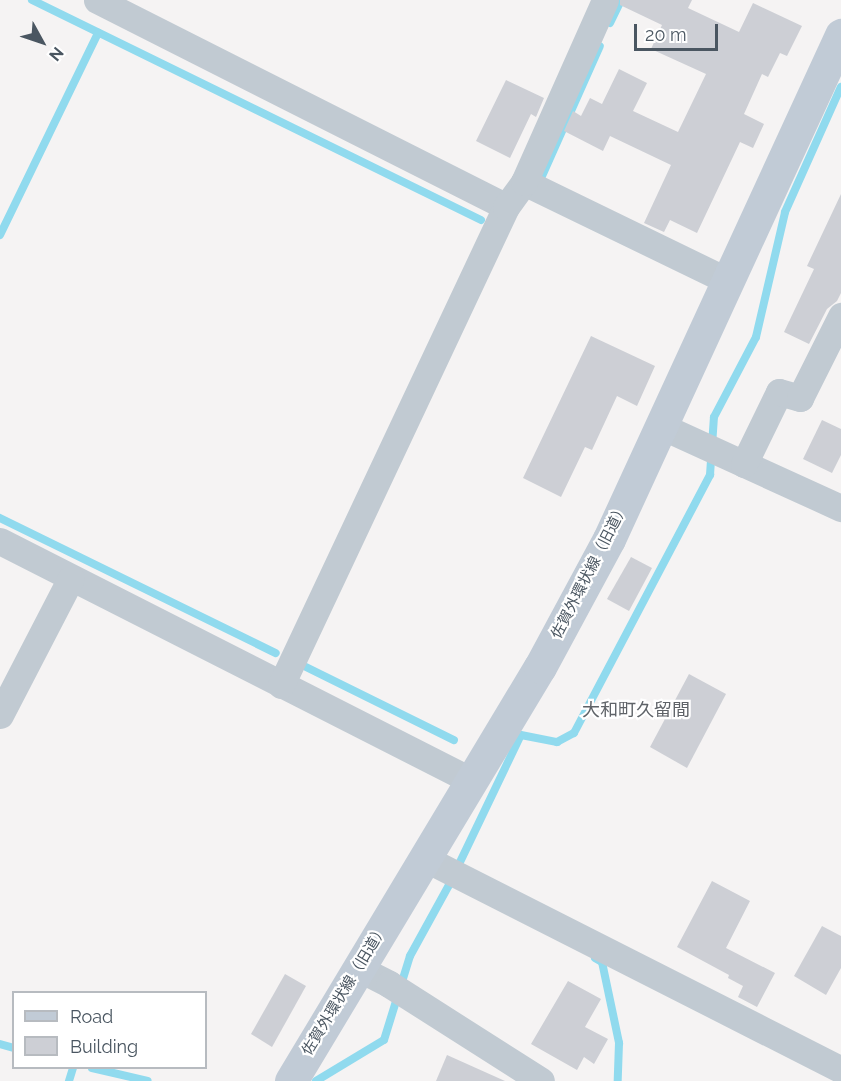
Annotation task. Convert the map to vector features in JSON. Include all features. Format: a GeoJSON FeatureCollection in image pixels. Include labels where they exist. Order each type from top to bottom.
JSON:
{"type":"FeatureCollection","features":[{"type":"Feature","properties":{"kind":"street"},"geometry":{"type":"LineString","coordinates":[[97,0],[507,207]]}},
{"type":"Feature","properties":{"kind":"street"},"geometry":{"type":"LineString","coordinates":[[281,685],[507,207],[524,182],[605,0]]}},
{"type":"Feature","properties":{"kind":"street","name":"佐賀外環状線（旧道）"},"geometry":{"type":"LineString","coordinates":[[291,1081],[358,968],[444,868],[472,782],[540,667],[609,539],[841,35]]}},
{"type":"Feature","properties":{"kind":"street"},"geometry":{"type":"LineString","coordinates":[[524,182],[728,281]]}},
{"type":"Feature","properties":{"kind":"street"},"geometry":{"type":"LineString","coordinates":[[736,460],[778,392],[800,398],[837,332]]}},
{"type":"Feature","properties":{"kind":"street"},"geometry":{"type":"LineString","coordinates":[[661,426],[841,508]]}},
{"type":"Feature","properties":{"kind":"street"},"geometry":{"type":"LineString","coordinates":[[0,542],[472,782]]}},
{"type":"Feature","properties":{"kind":"street"},"geometry":{"type":"LineString","coordinates":[[0,715],[71,578]]}},
{"type":"Feature","properties":{"kind":"street"},"geometry":{"type":"LineString","coordinates":[[444,868],[841,1070]]}},
{"type":"Feature","properties":{"kind":"street"},"geometry":{"type":"LineString","coordinates":[[358,968],[399,991],[540,1081]]}},
{"type":"Feature","properties":{"kind":"building"},"geometry":{"type":"Polygon","coordinates":[[[620,0],[692,0],[688,8],[739,32],[753,3],[802,26],[787,56],[780,53],[768,77],[762,74],[744,114],[764,124],[753,148],[740,142],[697,233],[670,220],[664,232],[644,223],[671,165],[610,136],[603,151],[564,131],[573,111],[581,116],[590,98],[602,104],[619,69],[647,83],[633,111],[678,132],[706,74],[651,49],[662,25],[620,5],[620,0]]]}},
{"type":"Feature","properties":{"kind":"building"},"geometry":{"type":"Polygon","coordinates":[[[506,80],[544,98],[536,117],[531,114],[510,158],[476,141],[506,80]]]}},
{"type":"Feature","properties":{"kind":"building"},"geometry":{"type":"Polygon","coordinates":[[[841,194],[841,293],[837,301],[827,309],[809,344],[784,332],[814,269],[807,266],[841,194]]]}},
{"type":"Feature","properties":{"kind":"building"},"geometry":{"type":"Polygon","coordinates":[[[591,336],[655,366],[637,406],[617,396],[592,450],[585,447],[561,497],[523,478],[591,336]]]}},
{"type":"Feature","properties":{"kind":"building"},"geometry":{"type":"Polygon","coordinates":[[[822,420],[841,429],[841,455],[832,473],[803,459],[822,420]]]}},
{"type":"Feature","properties":{"kind":"building"},"geometry":{"type":"Polygon","coordinates":[[[631,557],[652,568],[629,611],[607,599],[631,557]]]}},
{"type":"Feature","properties":{"kind":"building"},"geometry":{"type":"Polygon","coordinates":[[[689,674],[726,694],[687,768],[650,747],[689,674]]]}},
{"type":"Feature","properties":{"kind":"building"},"geometry":{"type":"Polygon","coordinates":[[[712,881],[750,901],[726,948],[775,973],[757,1007],[738,997],[743,986],[728,978],[729,975],[677,947],[712,881]]]}},
{"type":"Feature","properties":{"kind":"building"},"geometry":{"type":"Polygon","coordinates":[[[822,926],[841,936],[841,968],[826,995],[794,976],[822,926]]]}},
{"type":"Feature","properties":{"kind":"building"},"geometry":{"type":"Polygon","coordinates":[[[285,974],[306,986],[272,1047],[251,1034],[285,974]]]}},
{"type":"Feature","properties":{"kind":"building"},"geometry":{"type":"Polygon","coordinates":[[[568,981],[601,999],[585,1027],[608,1039],[594,1064],[584,1057],[577,1070],[531,1044],[568,981]]]}},
{"type":"Feature","properties":{"kind":"building"},"geometry":{"type":"Polygon","coordinates":[[[447,1055],[505,1081],[436,1081],[447,1055]]]}},
{"type":"Feature","properties":{"kind":"waterway"},"geometry":{"type":"LineString","coordinates":[[32,0],[481,220]]}},
{"type":"Feature","properties":{"kind":"waterway"},"geometry":{"type":"LineString","coordinates":[[610,23],[621,0]]}},
{"type":"Feature","properties":{"kind":"waterway"},"geometry":{"type":"LineString","coordinates":[[0,235],[98,33]]}},
{"type":"Feature","properties":{"kind":"waterway"},"geometry":{"type":"LineString","coordinates":[[542,176],[600,46]]}},
{"type":"Feature","properties":{"kind":"waterway"},"geometry":{"type":"LineString","coordinates":[[316,1081],[384,1040],[410,956],[449,885],[521,735],[557,742],[574,733],[710,475],[714,417],[756,337],[785,212],[841,87]]}},
{"type":"Feature","properties":{"kind":"waterway"},"geometry":{"type":"LineString","coordinates":[[0,518],[276,653]]}},
{"type":"Feature","properties":{"kind":"waterway"},"geometry":{"type":"LineString","coordinates":[[306,667],[454,740]]}},
{"type":"Feature","properties":{"kind":"waterway"},"geometry":{"type":"LineString","coordinates":[[595,958],[602,962],[619,1043],[618,1081]]}},
{"type":"Feature","properties":{"kind":"waterway"},"geometry":{"type":"LineString","coordinates":[[0,1044],[12,1047]]}},
{"type":"Feature","properties":{"kind":"waterway"},"geometry":{"type":"LineString","coordinates":[[69,1081],[73,1069]]}},
{"type":"Feature","properties":{"kind":"waterway"},"geometry":{"type":"LineString","coordinates":[[96,1069],[148,1081]]}},
{"type":"Feature","properties":{"kind":"district","name":"大和町久留間"},"geometry":{"type":"Point","coordinates":[636,710]}}]}
